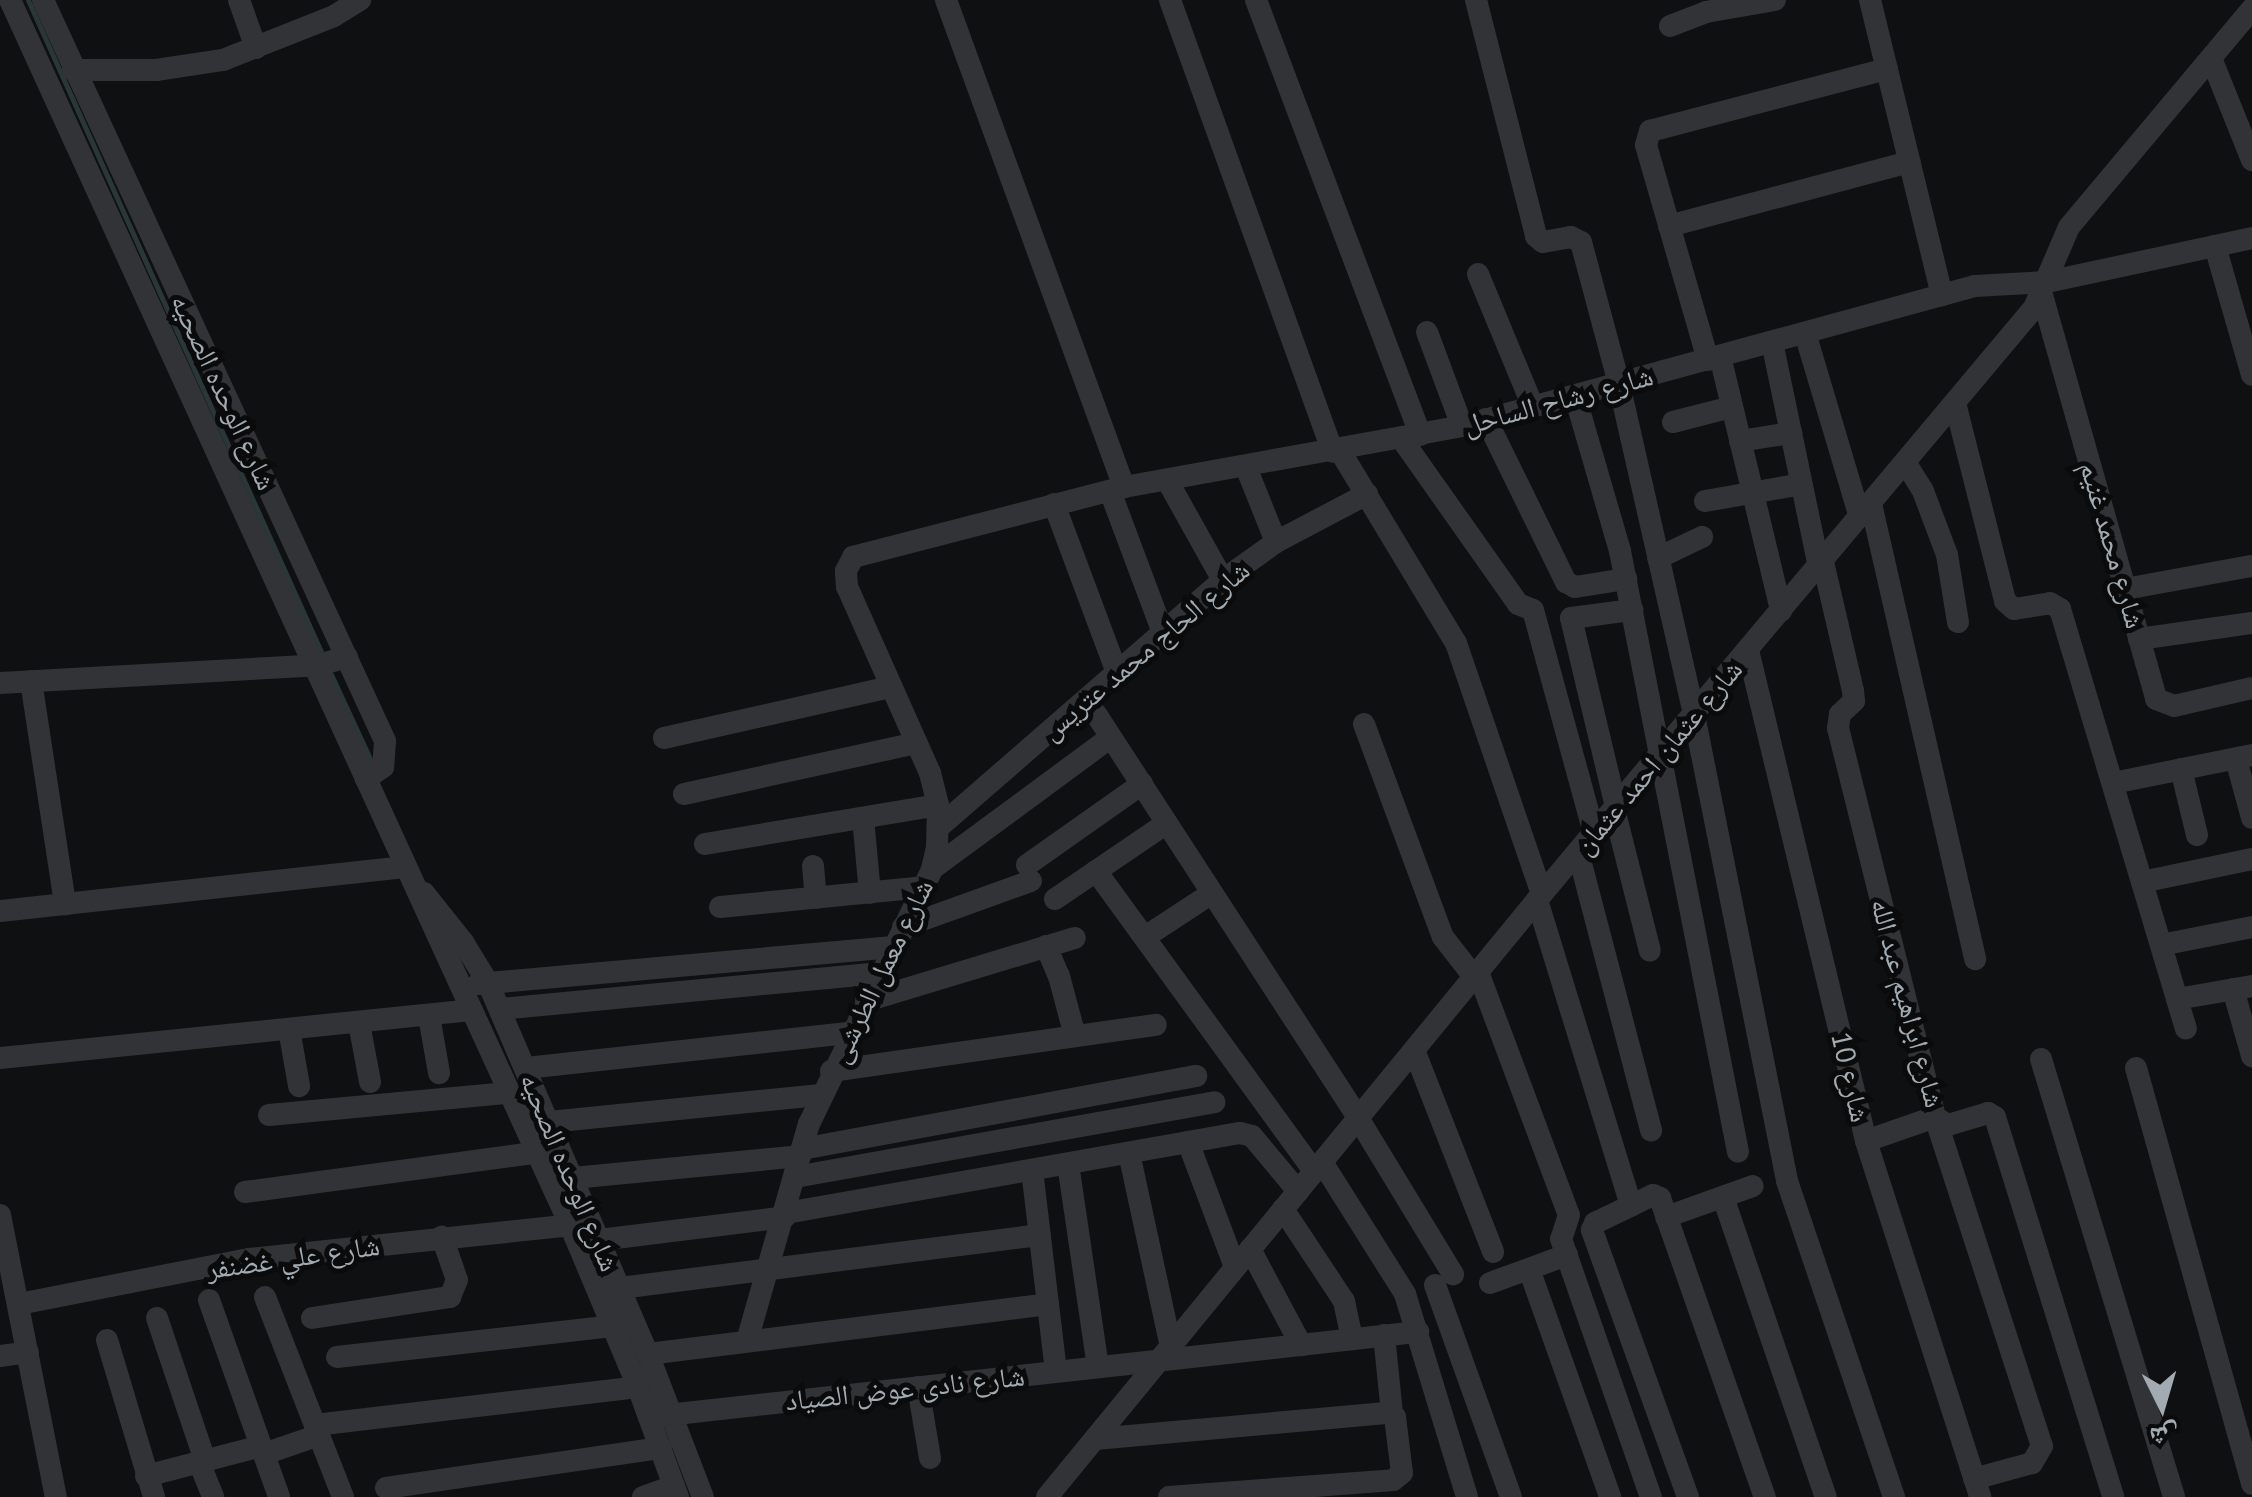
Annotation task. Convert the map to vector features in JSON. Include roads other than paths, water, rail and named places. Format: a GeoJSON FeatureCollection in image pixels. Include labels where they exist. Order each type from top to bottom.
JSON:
{"type":"FeatureCollection","features":[{"type":"Feature","properties":{"kind":"street","name":"شارع الوحده الصحيه"},"geometry":{"type":"LineString","coordinates":[[10,0],[327,662],[385,741],[383,767],[366,780]]}},
{"type":"Feature","properties":{"kind":"street","name":"شارع الوحده الصحيه"},"geometry":{"type":"LineString","coordinates":[[43,0],[327,662],[366,780],[402,867],[535,1153],[599,1240],[620,1288],[648,1354],[661,1416],[660,1448],[676,1492]]}},
{"type":"Feature","properties":{"kind":"street"},"geometry":{"type":"LineString","coordinates":[[239,0],[256,48]]}},
{"type":"Feature","properties":{"kind":"street"},"geometry":{"type":"LineString","coordinates":[[74,70],[178,68],[223,60],[334,16],[360,0]]}},
{"type":"Feature","properties":{"kind":"street"},"geometry":{"type":"LineString","coordinates":[[946,0],[1117,489],[1162,630]]}},
{"type":"Feature","properties":{"kind":"street"},"geometry":{"type":"LineString","coordinates":[[1170,0],[1336,452],[1456,642],[1641,1201]]}},
{"type":"Feature","properties":{"kind":"street"},"geometry":{"type":"LineString","coordinates":[[1256,0],[1410,436],[1518,604],[1534,612],[1594,833]]}},
{"type":"Feature","properties":{"kind":"street"},"geometry":{"type":"LineString","coordinates":[[1476,0],[1536,236],[1546,243],[1571,237],[1581,242],[1619,384],[1694,715],[1787,1180],[1894,1497]]}},
{"type":"Feature","properties":{"kind":"street"},"geometry":{"type":"LineString","coordinates":[[1670,26],[1724,4],[1775,0]]}},
{"type":"Feature","properties":{"kind":"street"},"geometry":{"type":"LineString","coordinates":[[1870,0],[1942,295]]}},
{"type":"Feature","properties":{"kind":"street","name":"شارع عثمان احمد عثمان"},"geometry":{"type":"LineString","coordinates":[[1048,1496],[1476,974],[1955,403],[2044,288],[2069,227],[2252,10]]}},
{"type":"Feature","properties":{"kind":"street"},"geometry":{"type":"LineString","coordinates":[[2211,58],[2252,160]]}},
{"type":"Feature","properties":{"kind":"street"},"geometry":{"type":"LineString","coordinates":[[1781,611],[1732,407],[1669,226],[1646,145],[1650,131],[1658,125],[1887,69]]}},
{"type":"Feature","properties":{"kind":"street"},"geometry":{"type":"LineString","coordinates":[[1669,226],[1910,162]]}},
{"type":"Feature","properties":{"kind":"street","name":"شارع رشاح الساحل"},"geometry":{"type":"LineString","coordinates":[[860,552],[1117,489],[1462,426],[1942,295],[2011,281],[2044,288],[2252,238]]}},
{"type":"Feature","properties":{"kind":"street"},"geometry":{"type":"LineString","coordinates":[[2216,246],[2252,375]]}},
{"type":"Feature","properties":{"kind":"street"},"geometry":{"type":"LineString","coordinates":[[1478,274],[1533,407]]}},
{"type":"Feature","properties":{"kind":"street","name":"شارع محمد غنيم"},"geometry":{"type":"LineString","coordinates":[[2044,288],[2156,698],[2164,705],[2252,688]]}},
{"type":"Feature","properties":{"kind":"street"},"geometry":{"type":"LineString","coordinates":[[1427,332],[1462,426]]}},
{"type":"Feature","properties":{"kind":"street"},"geometry":{"type":"LineString","coordinates":[[1805,333],[1865,511],[1975,959]]}},
{"type":"Feature","properties":{"kind":"street","name":"شارع ابراهيم عبد الله"},"geometry":{"type":"LineString","coordinates":[[1772,342],[1854,701],[1840,714],[1838,728],[1935,1118],[1948,1124],[1988,1113],[1995,1116],[2113,1497]]}},
{"type":"Feature","properties":{"kind":"street"},"geometry":{"type":"LineString","coordinates":[[1576,396],[1626,579],[1738,1152]]}},
{"type":"Feature","properties":{"kind":"street"},"geometry":{"type":"LineString","coordinates":[[1955,403],[2005,601],[2018,610],[2050,603],[2060,609],[2186,1028]]}},
{"type":"Feature","properties":{"kind":"street"},"geometry":{"type":"LineString","coordinates":[[1674,422],[1732,407]]}},
{"type":"Feature","properties":{"kind":"street"},"geometry":{"type":"LineString","coordinates":[[1486,419],[1566,582],[1575,587],[1626,579]]}},
{"type":"Feature","properties":{"kind":"street"},"geometry":{"type":"LineString","coordinates":[[1740,441],[1791,432]]}},
{"type":"Feature","properties":{"kind":"street"},"geometry":{"type":"LineString","coordinates":[[1906,462],[1947,554],[1958,622]]}},
{"type":"Feature","properties":{"kind":"street"},"geometry":{"type":"LineString","coordinates":[[1246,467],[1276,542]]}},
{"type":"Feature","properties":{"kind":"street"},"geometry":{"type":"LineString","coordinates":[[1167,480],[1224,580]]}},
{"type":"Feature","properties":{"kind":"street"},"geometry":{"type":"LineString","coordinates":[[1705,501],[1802,484]]}},
{"type":"Feature","properties":{"kind":"street","name":"شارع الحاج محمد عتريس"},"geometry":{"type":"LineString","coordinates":[[939,816],[1224,580],[1276,542],[1366,494]]}},
{"type":"Feature","properties":{"kind":"street"},"geometry":{"type":"LineString","coordinates":[[1054,504],[1116,670]]}},
{"type":"Feature","properties":{"kind":"street"},"geometry":{"type":"LineString","coordinates":[[1658,558],[1702,537]]}},
{"type":"Feature","properties":{"kind":"street","name":"شارع معمل الطرشى"},"geometry":{"type":"LineString","coordinates":[[747,1342],[821,1095],[927,878],[939,816],[916,743],[845,579],[848,563],[860,552]]}},
{"type":"Feature","properties":{"kind":"street"},"geometry":{"type":"LineString","coordinates":[[2125,588],[2252,566]]}},
{"type":"Feature","properties":{"kind":"street"},"geometry":{"type":"LineString","coordinates":[[1632,610],[1571,619],[1650,951]]}},
{"type":"Feature","properties":{"kind":"street"},"geometry":{"type":"LineString","coordinates":[[2139,639],[2252,623]]}},
{"type":"Feature","properties":{"kind":"street","name":"شارع 10"},"geometry":{"type":"LineString","coordinates":[[1748,650],[1866,1141],[1977,1488]]}},
{"type":"Feature","properties":{"kind":"street"},"geometry":{"type":"LineString","coordinates":[[0,683],[327,662]]}},
{"type":"Feature","properties":{"kind":"street"},"geometry":{"type":"LineString","coordinates":[[31,681],[65,904]]}},
{"type":"Feature","properties":{"kind":"street"},"geometry":{"type":"LineString","coordinates":[[664,738],[892,687]]}},
{"type":"Feature","properties":{"kind":"street"},"geometry":{"type":"LineString","coordinates":[[1096,714],[1358,1118],[1444,1279],[1511,1497]]}},
{"type":"Feature","properties":{"kind":"street"},"geometry":{"type":"LineString","coordinates":[[1364,724],[1443,937],[1476,974],[1569,1214],[1560,1237],[1651,1497]]}},
{"type":"Feature","properties":{"kind":"street"},"geometry":{"type":"LineString","coordinates":[[720,907],[870,892],[927,878],[1111,738]]}},
{"type":"Feature","properties":{"kind":"street"},"geometry":{"type":"LineString","coordinates":[[684,794],[916,743]]}},
{"type":"Feature","properties":{"kind":"street"},"geometry":{"type":"LineString","coordinates":[[2113,783],[2244,757],[2252,818]]}},
{"type":"Feature","properties":{"kind":"street"},"geometry":{"type":"LineString","coordinates":[[2181,770],[2197,834]]}},
{"type":"Feature","properties":{"kind":"street"},"geometry":{"type":"LineString","coordinates":[[458,986],[898,937],[1029,873],[1142,784]]}},
{"type":"Feature","properties":{"kind":"street"},"geometry":{"type":"LineString","coordinates":[[705,844],[864,818],[939,816]]}},
{"type":"Feature","properties":{"kind":"street"},"geometry":{"type":"LineString","coordinates":[[864,818],[870,892]]}},
{"type":"Feature","properties":{"kind":"street"},"geometry":{"type":"LineString","coordinates":[[1055,899],[1167,823]]}},
{"type":"Feature","properties":{"kind":"street"},"geometry":{"type":"LineString","coordinates":[[1578,852],[1651,1131]]}},
{"type":"Feature","properties":{"kind":"street"},"geometry":{"type":"LineString","coordinates":[[2142,882],[2252,859]]}},
{"type":"Feature","properties":{"kind":"street"},"geometry":{"type":"LineString","coordinates":[[813,866],[816,898]]}},
{"type":"Feature","properties":{"kind":"street","name":"شارع الوحده الصحيه"},"geometry":{"type":"LineString","coordinates":[[402,867],[463,942],[488,983],[549,1122],[612,1326],[638,1387],[661,1416],[703,1497]]}},
{"type":"Feature","properties":{"kind":"street"},"geometry":{"type":"LineString","coordinates":[[0,911],[402,867]]}},
{"type":"Feature","properties":{"kind":"street"},"geometry":{"type":"LineString","coordinates":[[1096,871],[1318,1166],[1405,1294],[1467,1497]]}},
{"type":"Feature","properties":{"kind":"street"},"geometry":{"type":"LineString","coordinates":[[1144,937],[1212,893]]}},
{"type":"Feature","properties":{"kind":"street"},"geometry":{"type":"LineString","coordinates":[[2161,944],[2252,927]]}},
{"type":"Feature","properties":{"kind":"street"},"geometry":{"type":"LineString","coordinates":[[866,1001],[1074,938]]}},
{"type":"Feature","properties":{"kind":"street"},"geometry":{"type":"LineString","coordinates":[[1046,946],[1064,991],[1075,1036]]}},
{"type":"Feature","properties":{"kind":"street"},"geometry":{"type":"LineString","coordinates":[[500,1009],[880,973]]}},
{"type":"Feature","properties":{"kind":"street"},"geometry":{"type":"LineString","coordinates":[[2178,998],[2242,987],[2252,1056]]}},
{"type":"Feature","properties":{"kind":"street"},"geometry":{"type":"LineString","coordinates":[[0,1058],[469,1010]]}},
{"type":"Feature","properties":{"kind":"street"},"geometry":{"type":"LineString","coordinates":[[429,1016],[439,1072]]}},
{"type":"Feature","properties":{"kind":"street"},"geometry":{"type":"LineString","coordinates":[[359,1022],[370,1082]]}},
{"type":"Feature","properties":{"kind":"street"},"geometry":{"type":"LineString","coordinates":[[831,1070],[1156,1025]]}},
{"type":"Feature","properties":{"kind":"street"},"geometry":{"type":"LineString","coordinates":[[290,1029],[299,1086]]}},
{"type":"Feature","properties":{"kind":"street"},"geometry":{"type":"LineString","coordinates":[[526,1068],[850,1033]]}},
{"type":"Feature","properties":{"kind":"street"},"geometry":{"type":"LineString","coordinates":[[1414,1050],[1493,1252]]}},
{"type":"Feature","properties":{"kind":"street"},"geometry":{"type":"LineString","coordinates":[[2041,1059],[2174,1497]]}},
{"type":"Feature","properties":{"kind":"street"},"geometry":{"type":"LineString","coordinates":[[2136,1068],[2252,1484]]}},
{"type":"Feature","properties":{"kind":"street"},"geometry":{"type":"LineString","coordinates":[[799,1161],[1196,1076]]}},
{"type":"Feature","properties":{"kind":"street"},"geometry":{"type":"LineString","coordinates":[[269,1115],[508,1094]]}},
{"type":"Feature","properties":{"kind":"street"},"geometry":{"type":"LineString","coordinates":[[549,1122],[821,1095]]}},
{"type":"Feature","properties":{"kind":"street"},"geometry":{"type":"LineString","coordinates":[[799,1161],[1214,1102]]}},
{"type":"Feature","properties":{"kind":"street"},"geometry":{"type":"LineString","coordinates":[[1866,1141],[1935,1118],[2042,1446],[2032,1463],[1977,1488]]}},
{"type":"Feature","properties":{"kind":"street"},"geometry":{"type":"LineString","coordinates":[[599,1240],[786,1215],[1240,1133],[1252,1136],[1291,1200],[1344,1301],[1352,1339]]}},
{"type":"Feature","properties":{"kind":"street"},"geometry":{"type":"LineString","coordinates":[[1188,1142],[1243,1258],[1300,1344]]}},
{"type":"Feature","properties":{"kind":"street"},"geometry":{"type":"LineString","coordinates":[[245,1192],[535,1153]]}},
{"type":"Feature","properties":{"kind":"street"},"geometry":{"type":"LineString","coordinates":[[1129,1153],[1166,1354]]}},
{"type":"Feature","properties":{"kind":"street","name":"شارع علي غضنفر"},"geometry":{"type":"LineString","coordinates":[[12,1297],[249,1259],[442,1238],[571,1201],[799,1161]]}},
{"type":"Feature","properties":{"kind":"street"},"geometry":{"type":"LineString","coordinates":[[1068,1164],[1098,1367]]}},
{"type":"Feature","properties":{"kind":"street"},"geometry":{"type":"LineString","coordinates":[[1032,1170],[1056,1372]]}},
{"type":"Feature","properties":{"kind":"street"},"geometry":{"type":"LineString","coordinates":[[1666,1216],[1753,1186]]}},
{"type":"Feature","properties":{"kind":"street"},"geometry":{"type":"LineString","coordinates":[[1723,1197],[1826,1497]]}},
{"type":"Feature","properties":{"kind":"street"},"geometry":{"type":"LineString","coordinates":[[1688,1497],[1593,1232],[1596,1223],[1641,1201],[1660,1198],[1764,1497]]}},
{"type":"Feature","properties":{"kind":"street"},"geometry":{"type":"LineString","coordinates":[[1,1220],[12,1297],[28,1352],[56,1497]]}},
{"type":"Feature","properties":{"kind":"street"},"geometry":{"type":"LineString","coordinates":[[620,1288],[1040,1234]]}},
{"type":"Feature","properties":{"kind":"street"},"geometry":{"type":"LineString","coordinates":[[312,1318],[450,1297],[456,1280],[442,1238]]}},
{"type":"Feature","properties":{"kind":"street"},"geometry":{"type":"LineString","coordinates":[[1490,1283],[1567,1255]]}},
{"type":"Feature","properties":{"kind":"street"},"geometry":{"type":"LineString","coordinates":[[1529,1269],[1610,1497]]}},
{"type":"Feature","properties":{"kind":"street"},"geometry":{"type":"LineString","coordinates":[[265,1297],[343,1497]]}},
{"type":"Feature","properties":{"kind":"street"},"geometry":{"type":"LineString","coordinates":[[209,1300],[280,1497]]}},
{"type":"Feature","properties":{"kind":"street"},"geometry":{"type":"LineString","coordinates":[[648,1354],[1048,1304]]}},
{"type":"Feature","properties":{"kind":"street"},"geometry":{"type":"LineString","coordinates":[[157,1318],[213,1497]]}},
{"type":"Feature","properties":{"kind":"street"},"geometry":{"type":"LineString","coordinates":[[338,1357],[612,1326]]}},
{"type":"Feature","properties":{"kind":"street","name":"شارع نادى عوض الصياد"},"geometry":{"type":"LineString","coordinates":[[661,1416],[1098,1367],[1166,1354],[1418,1332]]}},
{"type":"Feature","properties":{"kind":"street"},"geometry":{"type":"LineString","coordinates":[[1169,1497],[1394,1488],[1402,1473],[1384,1335]]}},
{"type":"Feature","properties":{"kind":"street"},"geometry":{"type":"LineString","coordinates":[[107,1340],[150,1486],[202,1461],[263,1450],[317,1430],[638,1387]]}},
{"type":"Feature","properties":{"kind":"street"},"geometry":{"type":"LineString","coordinates":[[0,1356],[28,1352]]}},
{"type":"Feature","properties":{"kind":"street"},"geometry":{"type":"LineString","coordinates":[[918,1387],[930,1458]]}},
{"type":"Feature","properties":{"kind":"street"},"geometry":{"type":"LineString","coordinates":[[1096,1439],[1392,1414]]}},
{"type":"Feature","properties":{"kind":"street"},"geometry":{"type":"LineString","coordinates":[[386,1488],[660,1448]]}},
{"type":"Feature","properties":{"kind":"street"},"geometry":{"type":"LineString","coordinates":[[643,1497],[676,1492]]}},
{"type":"Feature","properties":{"kind":"street"},"geometry":{"type":"LineString","coordinates":[[1024,1497],[1048,1496]]}},
{"type":"Feature","properties":{"kind":"waterway"},"geometry":{"type":"LineString","coordinates":[[28,0],[323,656]]}},
{"type":"Feature","properties":{"kind":"waterway"},"geometry":{"type":"LineString","coordinates":[[329,670],[372,763]]}}]}
